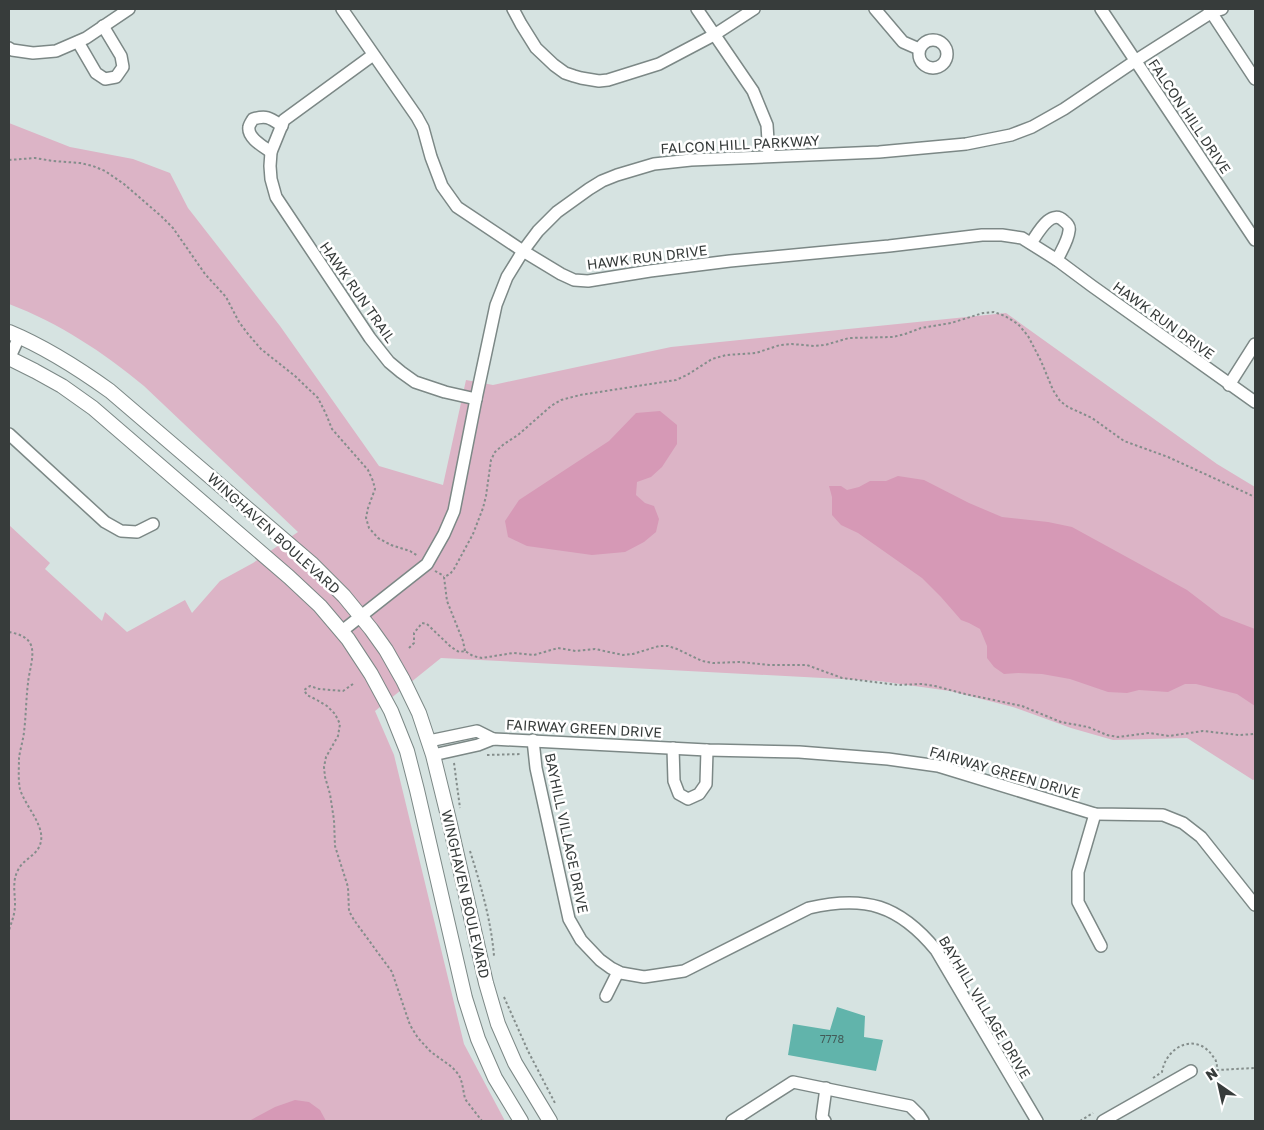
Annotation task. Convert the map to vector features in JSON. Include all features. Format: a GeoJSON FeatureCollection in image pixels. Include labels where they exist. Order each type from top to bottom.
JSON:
{"type":"FeatureCollection","features":[{"type":"Feature","properties":{"kind":"main road","name":"WINGHAVEN BOULEVARD"},"geometry":{"type":"LineString","coordinates":[[14,334],[49,351],[83,371],[110,391],[311,563],[344,596],[386,650],[419,713],[429,741],[445,800],[486,983],[498,1024],[515,1063],[550,1121]]}},
{"type":"Feature","properties":{"kind":"main road","name":"WINGHAVEN BOULEVARD"},"geometry":{"type":"LineString","coordinates":[[9,358],[62,386],[93,408],[289,577],[320,606],[342,631],[375,682],[391,711],[407,751],[464,998],[478,1039],[495,1078],[521,1121]]}},
{"type":"Feature","properties":{"kind":"street"},"geometry":{"type":"LineString","coordinates":[[9,48],[33,53],[56,51],[78,42],[129,9]]}},
{"type":"Feature","properties":{"kind":"street","name":"HAWK RUN DRIVE"},"geometry":{"type":"LineString","coordinates":[[342,9],[417,117],[423,128],[442,186],[457,207],[523,251],[574,280],[588,281],[721,262],[982,235],[1022,238],[1057,260],[1255,402]]}},
{"type":"Feature","properties":{"kind":"street"},"geometry":{"type":"LineString","coordinates":[[513,9],[536,48],[554,65],[565,73],[590,80],[608,80],[659,64],[714,35],[754,9]]}},
{"type":"Feature","properties":{"kind":"street"},"geometry":{"type":"LineString","coordinates":[[697,9],[753,90],[767,125],[769,156]]}},
{"type":"Feature","properties":{"kind":"street"},"geometry":{"type":"LineString","coordinates":[[875,9],[903,42],[919,49]]}},
{"type":"Feature","properties":{"kind":"street","name":"FALCON HILL DRIVE"},"geometry":{"type":"LineString","coordinates":[[1101,9],[1255,240]]}},
{"type":"Feature","properties":{"kind":"street"},"geometry":{"type":"LineString","coordinates":[[1214,10],[1255,79]]}},
{"type":"Feature","properties":{"kind":"street","name":"FALCON HILL PARKWAY"},"geometry":{"type":"LineString","coordinates":[[342,631],[427,564],[444,534],[454,511],[496,305],[507,277],[538,231],[557,212],[589,189],[617,175],[654,164],[691,160],[912,149],[966,144],[1011,135],[1032,127],[1064,109],[1214,10]]}},
{"type":"Feature","properties":{"kind":"street"},"geometry":{"type":"LineString","coordinates":[[78,42],[96,73],[105,79],[116,77],[123,67],[121,56],[103,26]]}},
{"type":"Feature","properties":{"kind":"street","name":"HAWK RUN TRAIL"},"geometry":{"type":"LineString","coordinates":[[373,55],[284,120],[271,152],[270,172],[276,197],[370,338],[389,362],[415,382],[445,392],[476,399]]}},
{"type":"Feature","properties":{"kind":"street"},"geometry":{"type":"LineString","coordinates":[[271,152],[254,140],[248,126],[253,120],[263,116],[272,119],[282,126]]}},
{"type":"Feature","properties":{"kind":"street"},"geometry":{"type":"LineString","coordinates":[[1031,243],[1049,219],[1061,218],[1070,230],[1057,260]]}},
{"type":"Feature","properties":{"kind":"street"},"geometry":{"type":"LineString","coordinates":[[9,358],[14,334]]}},
{"type":"Feature","properties":{"kind":"street"},"geometry":{"type":"LineString","coordinates":[[1230,385],[1255,344]]}},
{"type":"Feature","properties":{"kind":"street"},"geometry":{"type":"LineString","coordinates":[[9,434],[105,522],[120,531],[138,532],[153,524]]}},
{"type":"Feature","properties":{"kind":"street","name":"FAIRWAY GREEN DRIVE"},"geometry":{"type":"LineString","coordinates":[[429,741],[477,731],[494,739],[534,745],[798,752],[878,758],[938,766],[1095,814],[1163,815],[1183,823],[1200,837],[1255,905]]}},
{"type":"Feature","properties":{"kind":"street","name":"FAIRWAY GREEN DRIVE"},"geometry":{"type":"LineString","coordinates":[[433,755],[478,745],[494,739]]}},
{"type":"Feature","properties":{"kind":"street","name":"BAYHILL VILLAGE DRIVE"},"geometry":{"type":"LineString","coordinates":[[534,745],[536,768],[569,920],[581,940],[600,960],[621,974],[644,977],[684,971],[809,908],[830,903],[852,902],[875,906],[896,913],[925,937],[936,950],[1037,1121]]}},
{"type":"Feature","properties":{"kind":"street","name":"FAIRWAY GREEN DRIVE"},"geometry":{"type":"LineString","coordinates":[[673,748],[674,781],[678,794],[688,799],[699,794],[706,784],[707,750]]}},
{"type":"Feature","properties":{"kind":"street"},"geometry":{"type":"LineString","coordinates":[[1095,814],[1078,872],[1078,902],[1101,946]]}},
{"type":"Feature","properties":{"kind":"street"},"geometry":{"type":"LineString","coordinates":[[606,996],[618,972]]}},
{"type":"Feature","properties":{"kind":"street"},"geometry":{"type":"LineString","coordinates":[[1103,1121],[1191,1071]]}},
{"type":"Feature","properties":{"kind":"street"},"geometry":{"type":"LineString","coordinates":[[732,1121],[793,1082],[910,1106],[923,1121]]}},
{"type":"Feature","properties":{"kind":"street"},"geometry":{"type":"LineString","coordinates":[[825,1121],[822,1117],[826,1088]]}},
{"type":"Feature","properties":{"kind":"path"},"geometry":{"type":"LineString","coordinates":[[9,160],[35,158],[93,166],[105,171],[124,184],[161,216],[173,228],[205,274],[226,298],[248,334],[261,349],[295,376],[318,398],[332,429],[368,470],[375,490],[366,518],[369,528],[378,538],[391,545],[410,551],[444,576],[450,574],[454,569],[479,520],[486,496],[491,460],[495,452],[561,400],[580,394],[676,380],[712,359],[726,355],[756,353],[780,345],[814,346],[849,338],[893,337],[983,313],[994,312],[1006,316],[1018,324],[1028,336],[1053,390],[1068,407],[1092,418],[1124,441],[1168,457],[1255,497]]}},
{"type":"Feature","properties":{"kind":"path"},"geometry":{"type":"LineString","coordinates":[[444,576],[447,602],[463,641],[465,651]]}},
{"type":"Feature","properties":{"kind":"path"},"geometry":{"type":"LineString","coordinates":[[409,648],[414,643],[414,633],[422,624],[427,624],[451,647],[459,652],[465,651],[473,656],[482,658],[513,653],[534,655],[558,648],[576,650],[595,649],[623,655],[659,646],[668,646],[708,662],[739,662],[769,666],[807,665],[842,678],[898,685],[922,684],[935,686],[1022,706],[1061,722],[1088,727],[1107,735],[1118,737],[1149,734],[1169,736],[1203,731],[1239,735],[1255,734]]}},
{"type":"Feature","properties":{"kind":"path"},"geometry":{"type":"LineString","coordinates":[[9,632],[26,638],[31,646],[32,654],[24,731],[19,758],[19,775],[20,788],[41,834],[41,843],[36,853],[18,870],[14,882],[14,917],[9,930]]}},
{"type":"Feature","properties":{"kind":"path"},"geometry":{"type":"LineString","coordinates":[[353,684],[343,691],[319,690],[310,686],[304,690],[307,695],[327,706],[335,714],[340,724],[338,736],[326,757],[324,767],[334,820],[335,846],[348,888],[349,911],[392,972],[410,1025],[418,1038],[431,1052],[452,1067],[459,1075],[465,1099],[482,1121]]}},
{"type":"Feature","properties":{"kind":"path"},"geometry":{"type":"LineString","coordinates":[[486,755],[521,755],[534,745]]}},
{"type":"Feature","properties":{"kind":"path"},"geometry":{"type":"LineString","coordinates":[[453,760],[460,809]]}},
{"type":"Feature","properties":{"kind":"path"},"geometry":{"type":"LineString","coordinates":[[470,850],[484,897],[492,936],[494,960]]}},
{"type":"Feature","properties":{"kind":"path"},"geometry":{"type":"LineString","coordinates":[[502,992],[528,1051],[559,1111]]}},
{"type":"Feature","properties":{"kind":"shaded area"},"geometry":{"type":"Polygon","coordinates":[[[9,123],[70,147],[133,159],[170,173],[188,208],[280,326],[379,466],[443,485],[466,380],[493,385],[671,347],[1006,313],[1217,464],[1255,487],[1255,779],[1253,780],[1187,738],[1113,740],[1071,728],[1013,707],[950,691],[879,681],[441,658],[375,711],[394,755],[464,1044],[505,1121],[9,1121],[9,525],[50,563],[45,569],[102,621],[105,612],[127,632],[185,600],[192,613],[220,581],[253,563],[298,532],[128,373],[63,329],[9,304],[9,123]]]}},
{"type":"Feature","properties":{"kind":"shaded area"},"geometry":{"type":"Polygon","coordinates":[[[660,411],[677,425],[677,444],[662,467],[651,477],[637,482],[636,495],[645,503],[654,506],[659,519],[656,532],[644,542],[625,552],[592,555],[527,546],[508,537],[505,521],[519,500],[609,441],[636,413],[660,411]]]}},
{"type":"Feature","properties":{"kind":"shaded area"},"geometry":{"type":"Polygon","coordinates":[[[898,476],[924,480],[1002,517],[1048,522],[1072,527],[1187,590],[1221,616],[1255,629],[1255,706],[1237,694],[1196,684],[1185,684],[1168,692],[1139,690],[1127,693],[1108,692],[1070,679],[1042,674],[1004,674],[994,667],[987,658],[987,646],[980,629],[961,620],[922,578],[858,533],[841,525],[832,515],[832,497],[829,486],[841,486],[847,490],[859,487],[870,481],[886,481],[898,476]]]}},
{"type":"Feature","properties":{"kind":"shaded area"},"geometry":{"type":"Polygon","coordinates":[[[295,1100],[309,1102],[320,1110],[326,1121],[249,1121],[275,1107],[295,1100]]]}},
{"type":"Feature","properties":{"kind":"building"},"geometry":{"type":"Polygon","coordinates":[[[837,1007],[865,1016],[864,1037],[883,1040],[876,1071],[788,1055],[793,1024],[830,1030],[837,1007]]]}}]}
